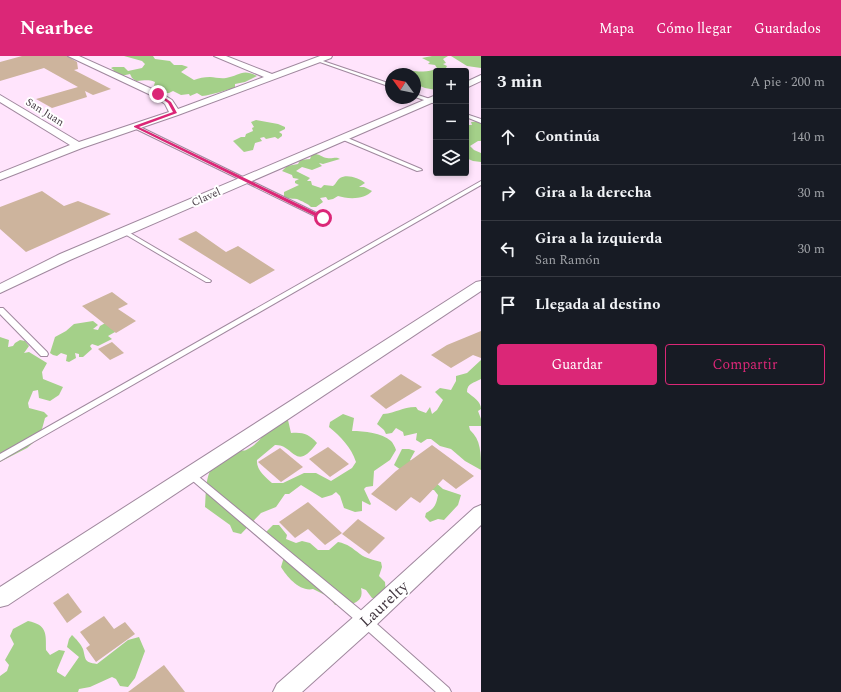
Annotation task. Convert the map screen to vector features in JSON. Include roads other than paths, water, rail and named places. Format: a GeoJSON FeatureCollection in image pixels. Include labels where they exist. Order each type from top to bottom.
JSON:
{"type":"FeatureCollection","features":[{"type":"Feature","properties":{"kind":"street"},"geometry":{"type":"LineString","coordinates":[[72,56],[158,94],[169,102],[175,113]]}},
{"type":"Feature","properties":{"kind":"street"},"geometry":{"type":"LineString","coordinates":[[218,56],[272,77]]}},
{"type":"Feature","properties":{"kind":"street"},"geometry":{"type":"LineString","coordinates":[[0,177],[78,146],[175,113],[324,58]]}},
{"type":"Feature","properties":{"kind":"street"},"geometry":{"type":"LineString","coordinates":[[469,84],[481,78]]}},
{"type":"Feature","properties":{"kind":"street","name":"San Juan"},"geometry":{"type":"LineString","coordinates":[[0,98],[78,146]]}},
{"type":"Feature","properties":{"kind":"street","name":"Clavel"},"geometry":{"type":"LineString","coordinates":[[0,289],[65,257],[343,138],[433,101]]}},
{"type":"Feature","properties":{"kind":"street"},"geometry":{"type":"LineString","coordinates":[[0,598],[481,285]]}},
{"type":"Feature","properties":{"kind":"street","name":"Laurelty"},"geometry":{"type":"LineString","coordinates":[[285,692],[366,621],[481,513]]}},
{"type":"Feature","properties":{"kind":"lane"},"geometry":{"type":"LineString","coordinates":[[324,58],[385,83]]}},
{"type":"Feature","properties":{"kind":"lane"},"geometry":{"type":"LineString","coordinates":[[421,97],[433,101]]}},
{"type":"Feature","properties":{"kind":"lane"},"geometry":{"type":"LineString","coordinates":[[469,116],[481,121]]}},
{"type":"Feature","properties":{"kind":"lane"},"geometry":{"type":"LineString","coordinates":[[136,126],[323,218]]}},
{"type":"Feature","properties":{"kind":"lane"},"geometry":{"type":"LineString","coordinates":[[343,138],[419,170]]}},
{"type":"Feature","properties":{"kind":"lane"},"geometry":{"type":"LineString","coordinates":[[0,458],[481,183]]}},
{"type":"Feature","properties":{"kind":"lane"},"geometry":{"type":"LineString","coordinates":[[125,232],[208,282]]}},
{"type":"Feature","properties":{"kind":"lane"},"geometry":{"type":"LineString","coordinates":[[0,310],[44,354]]}},
{"type":"Feature","properties":{"kind":"lane"},"geometry":{"type":"LineString","coordinates":[[190,474],[366,621],[445,692]]}}]}
